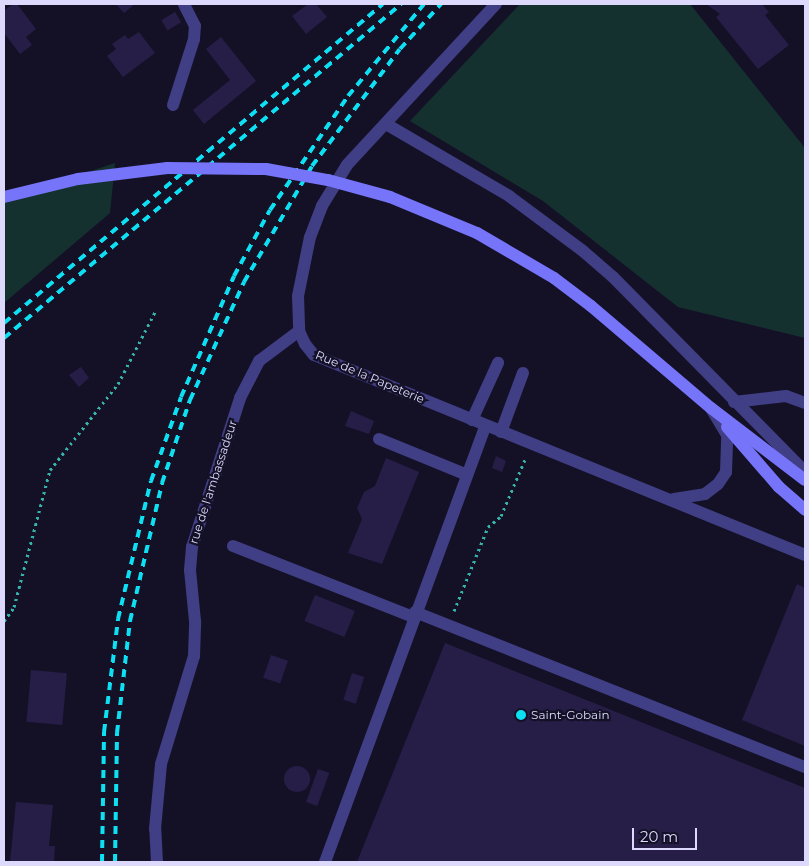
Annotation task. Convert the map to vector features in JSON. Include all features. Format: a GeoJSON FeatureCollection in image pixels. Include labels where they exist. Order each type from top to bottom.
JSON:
{"type":"FeatureCollection","features":[{"type":"Feature","properties":{"kind":"main road"},"geometry":{"type":"LineString","coordinates":[[4,198],[78,179],[167,168],[266,170],[328,180],[390,197],[477,233],[554,278],[591,306],[711,408],[805,480]]}},
{"type":"Feature","properties":{"kind":"main road"},"geometry":{"type":"LineString","coordinates":[[711,408],[779,487],[805,510]]}},
{"type":"Feature","properties":{"kind":"street"},"geometry":{"type":"LineString","coordinates":[[173,105],[194,39],[195,26],[184,4]]}},
{"type":"Feature","properties":{"kind":"street"},"geometry":{"type":"LineString","coordinates":[[299,332],[298,296],[302,265],[322,206],[347,165],[496,4]]}},
{"type":"Feature","properties":{"kind":"street"},"geometry":{"type":"LineString","coordinates":[[386,124],[509,196],[583,251],[613,277],[805,472]]}},
{"type":"Feature","properties":{"kind":"street","name":"Rue de la Papeterie"},"geometry":{"type":"LineString","coordinates":[[299,332],[314,355],[805,555]]}},
{"type":"Feature","properties":{"kind":"street","name":"rue de l'ambassadeur"},"geometry":{"type":"LineString","coordinates":[[157,862],[155,829],[161,764],[194,656],[195,621],[190,570],[192,548],[240,398],[259,361],[299,332]]}},
{"type":"Feature","properties":{"kind":"street"},"geometry":{"type":"LineString","coordinates":[[472,420],[498,363]]}},
{"type":"Feature","properties":{"kind":"street"},"geometry":{"type":"LineString","coordinates":[[502,432],[523,373]]}},
{"type":"Feature","properties":{"kind":"street"},"geometry":{"type":"LineString","coordinates":[[734,402],[786,396],[805,403]]}},
{"type":"Feature","properties":{"kind":"street","name":"Rue de la Papeterie"},"geometry":{"type":"LineString","coordinates":[[651,493],[682,500],[698,497],[712,490],[722,479],[728,443],[711,408]]}},
{"type":"Feature","properties":{"kind":"street"},"geometry":{"type":"LineString","coordinates":[[325,862],[414,614],[485,426]]}},
{"type":"Feature","properties":{"kind":"street"},"geometry":{"type":"LineString","coordinates":[[379,439],[467,475]]}},
{"type":"Feature","properties":{"kind":"street"},"geometry":{"type":"LineString","coordinates":[[233,546],[448,626],[805,766]]}},
{"type":"Feature","properties":{"kind":"path"},"geometry":{"type":"LineString","coordinates":[[4,621],[14,607],[50,470],[118,384],[156,310]]}},
{"type":"Feature","properties":{"kind":"path"},"geometry":{"type":"LineString","coordinates":[[448,626],[488,527],[501,516],[532,445]]}},
{"type":"Feature","properties":{"kind":"green space"},"geometry":{"type":"Polygon","coordinates":[[[520,4],[690,4],[805,148],[805,338],[678,307],[543,201],[410,121],[520,4]]]}},
{"type":"Feature","properties":{"kind":"green space"},"geometry":{"type":"Polygon","coordinates":[[[115,163],[110,213],[4,303],[4,200],[115,163]]]}},
{"type":"Feature","properties":{"kind":"building"},"geometry":{"type":"Polygon","coordinates":[[[13,4],[17,4],[36,29],[26,37],[32,45],[20,54],[4,33],[4,11],[13,4]]]}},
{"type":"Feature","properties":{"kind":"building"},"geometry":{"type":"Polygon","coordinates":[[[116,4],[135,4],[124,13],[116,4]]]}},
{"type":"Feature","properties":{"kind":"building"},"geometry":{"type":"Polygon","coordinates":[[[308,4],[316,4],[327,17],[306,34],[292,16],[308,4]]]}},
{"type":"Feature","properties":{"kind":"building"},"geometry":{"type":"Polygon","coordinates":[[[706,4],[762,4],[769,12],[765,15],[789,45],[758,69],[716,17],[720,14],[706,4]]]}},
{"type":"Feature","properties":{"kind":"building"},"geometry":{"type":"Polygon","coordinates":[[[175,12],[181,22],[167,31],[161,20],[175,12]]]}},
{"type":"Feature","properties":{"kind":"building"},"geometry":{"type":"Polygon","coordinates":[[[139,32],[155,53],[123,77],[107,56],[116,49],[112,44],[125,35],[128,39],[139,32]]]}},
{"type":"Feature","properties":{"kind":"building"},"geometry":{"type":"Polygon","coordinates":[[[221,37],[256,81],[204,124],[193,110],[230,80],[206,49],[221,37]]]}},
{"type":"Feature","properties":{"kind":"building"},"geometry":{"type":"Polygon","coordinates":[[[81,367],[89,378],[79,387],[69,375],[81,367]]]}},
{"type":"Feature","properties":{"kind":"building"},"geometry":{"type":"Polygon","coordinates":[[[351,411],[374,421],[369,434],[345,426],[351,411]]]}},
{"type":"Feature","properties":{"kind":"building"},"geometry":{"type":"Polygon","coordinates":[[[496,456],[506,461],[502,472],[492,468],[496,456]]]}},
{"type":"Feature","properties":{"kind":"building"},"geometry":{"type":"Polygon","coordinates":[[[386,458],[419,472],[382,564],[348,553],[362,519],[357,508],[364,492],[375,486],[386,458]]]}},
{"type":"Feature","properties":{"kind":"building"},"geometry":{"type":"Polygon","coordinates":[[[797,584],[805,588],[805,746],[742,720],[797,584]]]}},
{"type":"Feature","properties":{"kind":"building"},"geometry":{"type":"Polygon","coordinates":[[[315,595],[355,611],[344,637],[305,621],[315,595]]]}},
{"type":"Feature","properties":{"kind":"building","name":"Saint-Gobain"},"geometry":{"type":"Polygon","coordinates":[[[445,643],[805,788],[805,862],[357,862],[445,643]]]}},
{"type":"Feature","properties":{"kind":"building"},"geometry":{"type":"Polygon","coordinates":[[[271,655],[288,661],[280,684],[263,678],[271,655]]]}},
{"type":"Feature","properties":{"kind":"building"},"geometry":{"type":"Polygon","coordinates":[[[31,670],[67,673],[62,725],[26,722],[31,670]]]}},
{"type":"Feature","properties":{"kind":"building"},"geometry":{"type":"Polygon","coordinates":[[[352,673],[364,677],[356,704],[343,700],[352,673]]]}},
{"type":"Feature","properties":{"kind":"building"},"geometry":{"type":"Polygon","coordinates":[[[297,766],[306,770],[310,779],[306,788],[297,792],[288,788],[284,779],[288,770],[297,766]]]}},
{"type":"Feature","properties":{"kind":"building"},"geometry":{"type":"Polygon","coordinates":[[[318,769],[329,773],[317,806],[306,802],[318,769]]]}},
{"type":"Feature","properties":{"kind":"building"},"geometry":{"type":"Polygon","coordinates":[[[16,802],[53,805],[49,846],[55,846],[54,862],[10,862],[16,802]]]}},
{"type":"Feature","properties":{"kind":"railway"},"geometry":{"type":"LineString","coordinates":[[4,323],[383,4]]}},
{"type":"Feature","properties":{"kind":"railway"},"geometry":{"type":"LineString","coordinates":[[4,338],[401,4]]}},
{"type":"Feature","properties":{"kind":"railway"},"geometry":{"type":"LineString","coordinates":[[102,862],[104,732],[118,619],[151,481],[181,397],[234,276],[270,210],[348,96],[424,4]]}},
{"type":"Feature","properties":{"kind":"railway"},"geometry":{"type":"LineString","coordinates":[[115,862],[117,733],[130,621],[162,483],[190,400],[244,282],[312,166],[400,49],[441,4]]}},
{"type":"Feature","properties":{"kind":"place","name":"Saint-Gobain"},"geometry":{"type":"Point","coordinates":[521,715]}}]}
